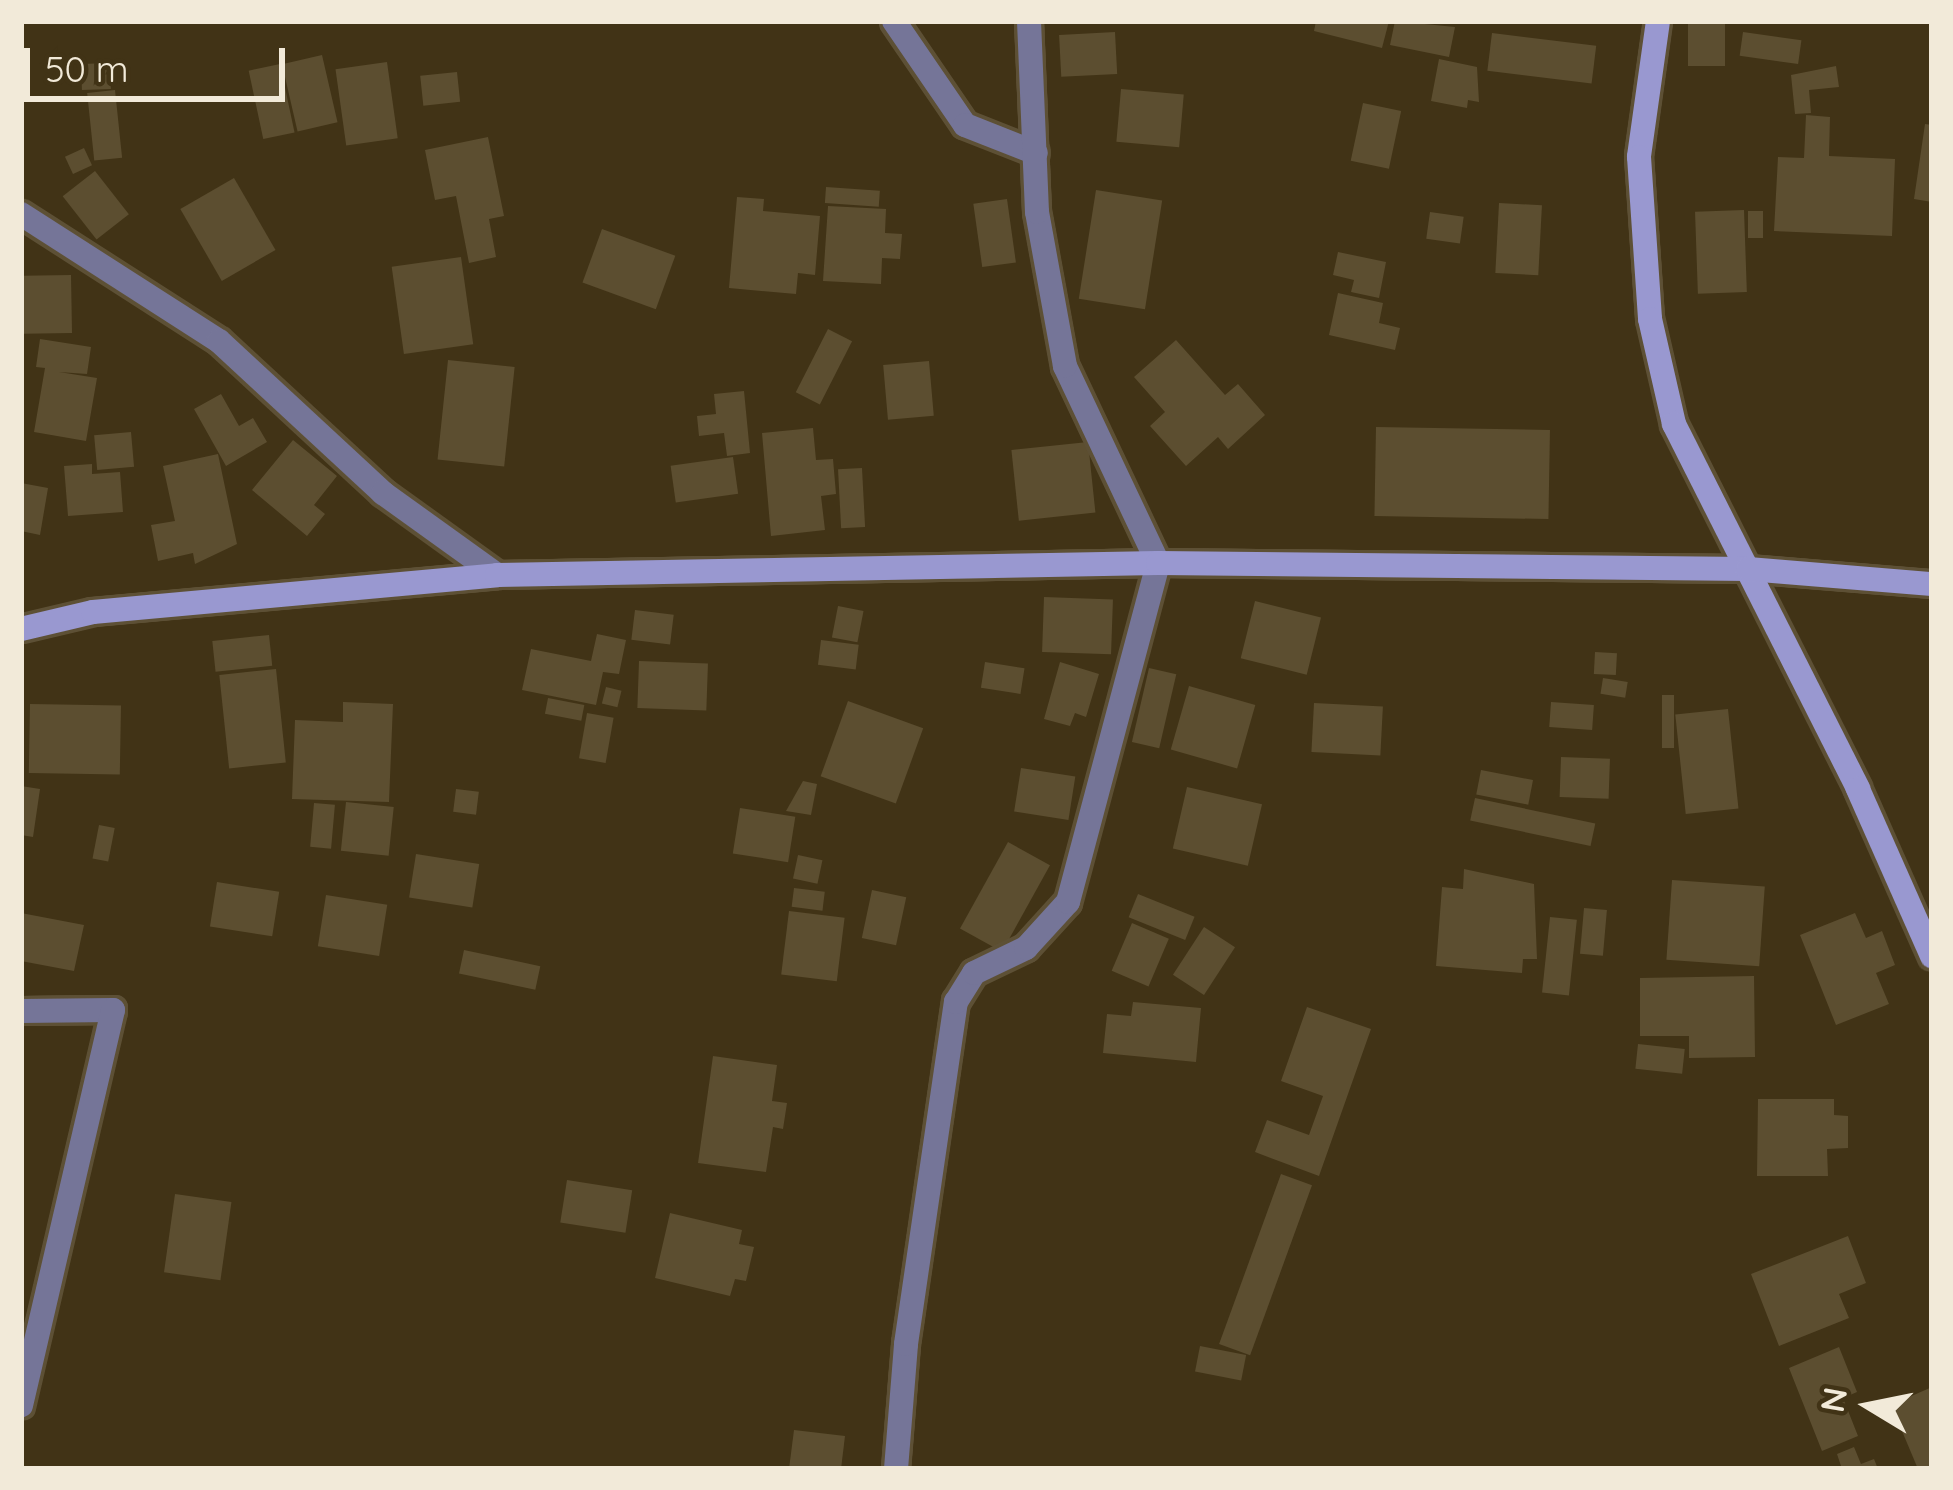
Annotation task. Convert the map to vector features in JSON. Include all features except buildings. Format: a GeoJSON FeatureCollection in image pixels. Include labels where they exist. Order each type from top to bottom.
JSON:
{"type":"FeatureCollection","features":[{"type":"Feature","properties":{"kind":"street"},"geometry":{"type":"LineString","coordinates":[[894,21],[965,125],[1036,153]]}},
{"type":"Feature","properties":{"kind":"street"},"geometry":{"type":"LineString","coordinates":[[896,1469],[906,1344],[956,1002],[974,973],[1025,948],[1068,902],[1158,562],[1064,366],[1037,212],[1029,21]]}},
{"type":"Feature","properties":{"kind":"street"},"geometry":{"type":"LineString","coordinates":[[1658,21],[1639,157],[1650,319],[1674,424],[1932,956]]}},
{"type":"Feature","properties":{"kind":"street"},"geometry":{"type":"LineString","coordinates":[[21,214],[219,341],[383,493],[497,575]]}},
{"type":"Feature","properties":{"kind":"street"},"geometry":{"type":"LineString","coordinates":[[21,629],[93,612],[497,575],[1158,562],[1748,569],[1932,584]]}},
{"type":"Feature","properties":{"kind":"street"},"geometry":{"type":"LineString","coordinates":[[21,1011],[113,1010],[21,1405]]}}]}
